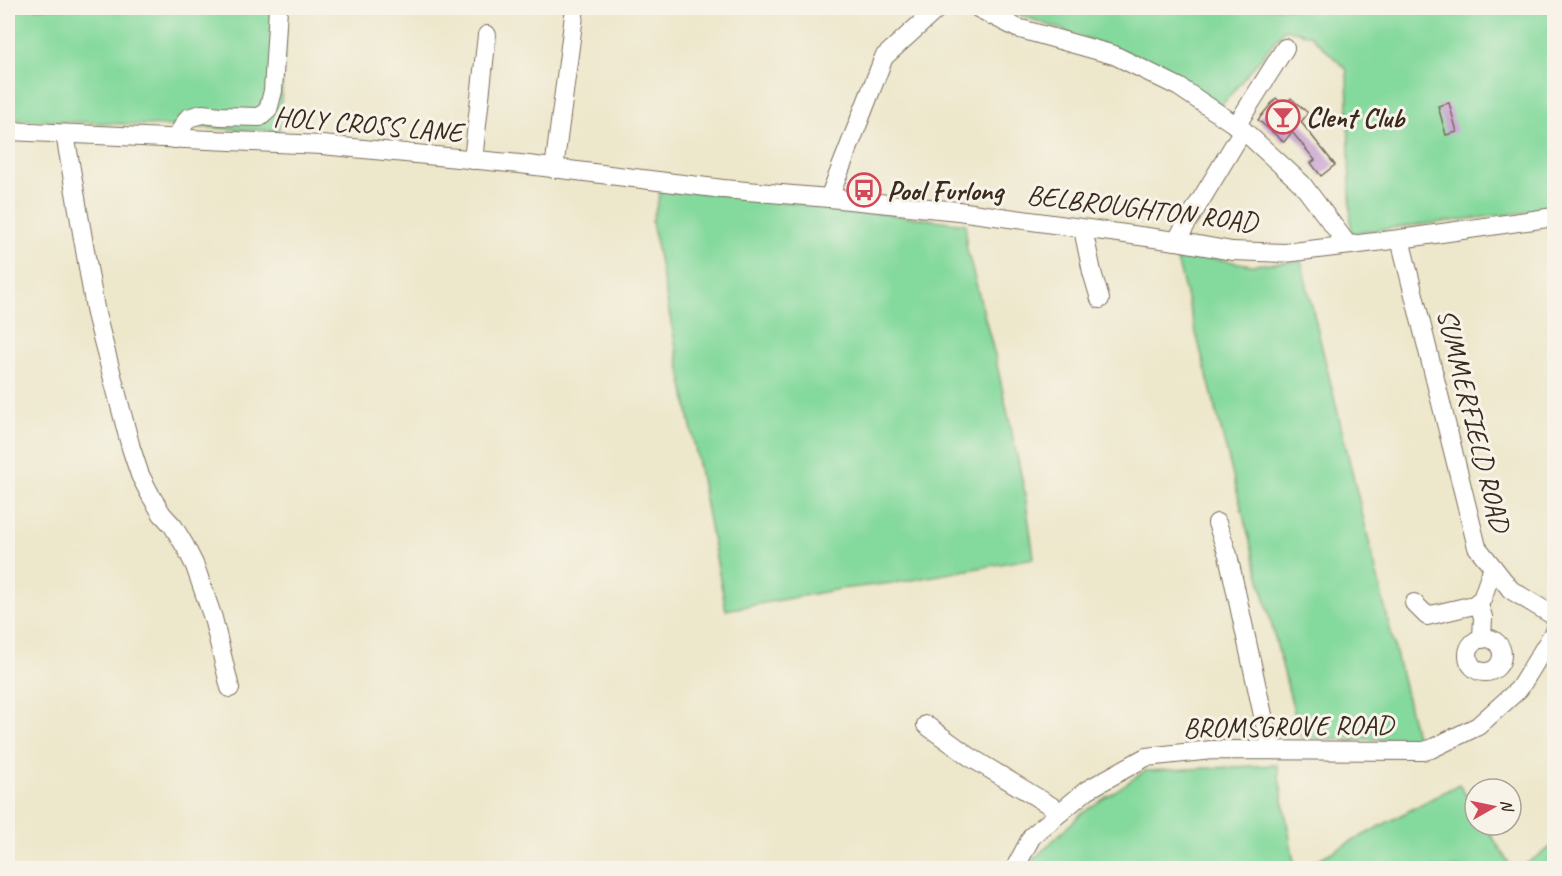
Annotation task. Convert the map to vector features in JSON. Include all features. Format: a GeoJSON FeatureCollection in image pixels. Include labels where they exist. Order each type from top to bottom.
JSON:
{"type":"FeatureCollection","features":[{"type":"Feature","properties":{"kind":"street"},"geometry":{"type":"LineString","coordinates":[[175,139],[188,118],[202,114],[260,117],[268,110],[273,91],[278,8]]}},
{"type":"Feature","properties":{"kind":"street"},"geometry":{"type":"LineString","coordinates":[[554,169],[574,8]]}},
{"type":"Feature","properties":{"kind":"street"},"geometry":{"type":"LineString","coordinates":[[829,198],[885,57],[938,8]]}},
{"type":"Feature","properties":{"kind":"street"},"geometry":{"type":"LineString","coordinates":[[978,8],[1017,28],[1114,55],[1179,87],[1240,128],[1302,184],[1348,245]]}},
{"type":"Feature","properties":{"kind":"street"},"geometry":{"type":"LineString","coordinates":[[473,160],[488,35]]}},
{"type":"Feature","properties":{"kind":"street"},"geometry":{"type":"LineString","coordinates":[[1176,241],[1285,48]]}},
{"type":"Feature","properties":{"kind":"street","name":"HOLY CROSS LANE"},"geometry":{"type":"LineString","coordinates":[[8,131],[322,145],[723,189]]}},
{"type":"Feature","properties":{"kind":"street"},"geometry":{"type":"LineString","coordinates":[[65,134],[96,314],[131,448],[140,475],[151,496],[173,526],[195,566],[213,618],[230,688]]}},
{"type":"Feature","properties":{"kind":"street","name":"BELBROUGHTON ROAD"},"geometry":{"type":"LineString","coordinates":[[723,189],[958,212],[1232,250],[1285,253],[1554,217]]}},
{"type":"Feature","properties":{"kind":"street"},"geometry":{"type":"LineString","coordinates":[[1083,229],[1100,299]]}},
{"type":"Feature","properties":{"kind":"street","name":"SUMMERFIELD ROAD"},"geometry":{"type":"LineString","coordinates":[[1400,239],[1477,548],[1511,590],[1554,616]]}},
{"type":"Feature","properties":{"kind":"street"},"geometry":{"type":"LineString","coordinates":[[1217,523],[1228,555],[1266,729],[1273,750]]}},
{"type":"Feature","properties":{"kind":"street"},"geometry":{"type":"LineString","coordinates":[[1414,603],[1427,616],[1474,605],[1482,599],[1493,567]]}},
{"type":"Feature","properties":{"kind":"street"},"geometry":{"type":"LineString","coordinates":[[1479,602],[1483,617],[1482,639]]}},
{"type":"Feature","properties":{"kind":"street","name":"BROMSGROVE ROAD"},"geometry":{"type":"LineString","coordinates":[[1015,868],[1032,836],[1087,790],[1146,757],[1212,750],[1424,752],[1478,726],[1519,689],[1554,632]]}},
{"type":"Feature","properties":{"kind":"street"},"geometry":{"type":"LineString","coordinates":[[926,725],[970,757],[1061,812]]}},
{"type":"Feature","properties":{"kind":"green space"},"geometry":{"type":"Polygon","coordinates":[[[8,8],[287,8],[279,131],[8,119],[8,8]]]}},
{"type":"Feature","properties":{"kind":"green space"},"geometry":{"type":"Polygon","coordinates":[[[1001,8],[1554,8],[1554,209],[1351,233],[1347,70],[1310,35],[1285,29],[1221,106],[1146,60],[1001,8]]]}},
{"type":"Feature","properties":{"kind":"green space"},"geometry":{"type":"Polygon","coordinates":[[[662,187],[966,224],[966,246],[995,356],[1024,488],[1034,558],[726,610],[652,222],[662,187]]]}},
{"type":"Feature","properties":{"kind":"green space"},"geometry":{"type":"Polygon","coordinates":[[[1175,252],[1251,265],[1301,261],[1417,740],[1301,738],[1175,252]]]}},
{"type":"Feature","properties":{"kind":"green space"},"geometry":{"type":"Polygon","coordinates":[[[1277,765],[1295,868],[1030,868],[1034,859],[1081,814],[1145,771],[1277,765]]]}},
{"type":"Feature","properties":{"kind":"green space"},"geometry":{"type":"Polygon","coordinates":[[[1459,784],[1463,790],[1463,837],[1493,837],[1512,868],[1302,868],[1459,784]]]}},
{"type":"Feature","properties":{"kind":"green space"},"geometry":{"type":"Polygon","coordinates":[[[1554,845],[1554,868],[1520,868],[1554,845]]]}},
{"type":"Feature","properties":{"kind":"building","name":"Clent Club"},"geometry":{"type":"Polygon","coordinates":[[[1276,98],[1285,106],[1291,98],[1308,113],[1301,122],[1335,165],[1321,176],[1311,163],[1315,160],[1292,132],[1284,142],[1258,120],[1276,98]]]}},
{"type":"Feature","properties":{"kind":"building"},"geometry":{"type":"Polygon","coordinates":[[[1449,103],[1457,132],[1446,135],[1438,106],[1449,103]]]}},
{"type":"Feature","properties":{"kind":"place","name":"Clent Club"},"geometry":{"type":"Point","coordinates":[1283,117]}},
{"type":"Feature","properties":{"kind":"place","name":"Pool Furlong"},"geometry":{"type":"Point","coordinates":[864,190]}}]}
